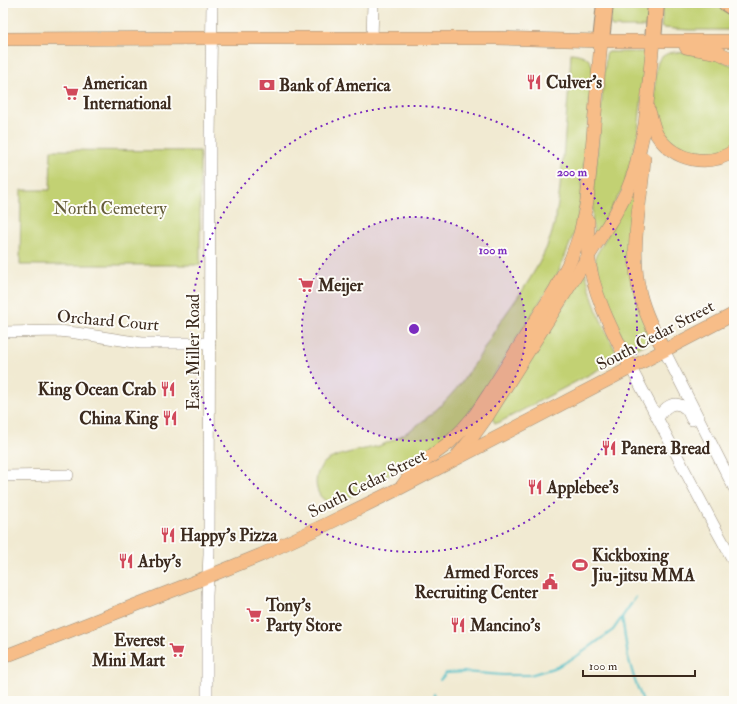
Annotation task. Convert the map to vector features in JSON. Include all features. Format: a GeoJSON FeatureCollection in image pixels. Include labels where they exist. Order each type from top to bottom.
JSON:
{"type":"FeatureCollection","features":[{"type":"Feature","properties":{"kind":"highway"},"geometry":{"type":"LineString","coordinates":[[601,41],[605,3]]}},
{"type":"Feature","properties":{"kind":"highway"},"geometry":{"type":"LineString","coordinates":[[653,41],[656,3]]}},
{"type":"Feature","properties":{"kind":"highway"},"geometry":{"type":"LineString","coordinates":[[726,3],[734,8]]}},
{"type":"Feature","properties":{"kind":"main road"},"geometry":{"type":"LineString","coordinates":[[3,39],[496,38],[601,41],[734,40]]}},
{"type":"Feature","properties":{"kind":"main road"},"geometry":{"type":"LineString","coordinates":[[400,488],[416,467],[444,447],[462,430],[484,402],[555,290],[568,266],[580,234],[587,201],[594,138],[601,41]]}},
{"type":"Feature","properties":{"kind":"main road"},"geometry":{"type":"LineString","coordinates":[[653,41],[716,52],[734,60]]}},
{"type":"Feature","properties":{"kind":"main road"},"geometry":{"type":"LineString","coordinates":[[653,41],[636,245],[636,270],[645,310],[664,350]]}},
{"type":"Feature","properties":{"kind":"main road"},"geometry":{"type":"LineString","coordinates":[[647,103],[654,130],[666,145],[680,155],[694,160],[706,160],[719,158],[734,151]]}},
{"type":"Feature","properties":{"kind":"main road"},"geometry":{"type":"LineString","coordinates":[[454,460],[486,418],[615,214],[627,191],[635,170],[645,125]]}},
{"type":"Feature","properties":{"kind":"main road"},"geometry":{"type":"LineString","coordinates":[[587,201],[588,255],[593,278],[610,326],[631,368]]}},
{"type":"Feature","properties":{"kind":"main road","name":"South Cedar Street"},"geometry":{"type":"LineString","coordinates":[[3,657],[208,577],[277,547],[400,488],[734,314]]}},
{"type":"Feature","properties":{"kind":"street","name":"East Miller Road"},"geometry":{"type":"LineString","coordinates":[[207,701],[212,3]]}},
{"type":"Feature","properties":{"kind":"street"},"geometry":{"type":"LineString","coordinates":[[372,39],[373,3]]}},
{"type":"Feature","properties":{"kind":"street","name":"Orchard Court"},"geometry":{"type":"LineString","coordinates":[[3,332],[59,332],[141,342],[210,343]]}},
{"type":"Feature","properties":{"kind":"street"},"geometry":{"type":"LineString","coordinates":[[664,350],[733,487]]}},
{"type":"Feature","properties":{"kind":"street"},"geometry":{"type":"LineString","coordinates":[[631,368],[734,562]]}},
{"type":"Feature","properties":{"kind":"street"},"geometry":{"type":"LineString","coordinates":[[658,419],[661,412],[667,407],[676,405],[682,406],[687,411],[718,469],[733,487]]}},
{"type":"Feature","properties":{"kind":"street"},"geometry":{"type":"LineString","coordinates":[[3,476],[68,475]]}},
{"type":"Feature","properties":{"kind":"street"},"geometry":{"type":"LineString","coordinates":[[699,497],[712,511],[734,551]]}},
{"type":"Feature","properties":{"kind":"green space"},"geometry":{"type":"Polygon","coordinates":[[[610,3],[651,3],[647,27],[612,27],[610,24],[610,3]]]}},
{"type":"Feature","properties":{"kind":"green space"},"geometry":{"type":"Polygon","coordinates":[[[663,3],[720,3],[734,13],[734,30],[688,30],[663,28],[661,27],[663,3]]]}},
{"type":"Feature","properties":{"kind":"green space"},"geometry":{"type":"Polygon","coordinates":[[[609,52],[644,52],[645,60],[638,134],[624,186],[597,233],[594,232],[592,223],[594,186],[606,54],[609,52]]]}},
{"type":"Feature","properties":{"kind":"green space"},"geometry":{"type":"Polygon","coordinates":[[[673,52],[707,55],[734,66],[734,144],[715,153],[702,154],[688,152],[670,141],[661,131],[656,116],[656,72],[658,62],[662,56],[673,52]]]}},
{"type":"Feature","properties":{"kind":"green space"},"geometry":{"type":"Polygon","coordinates":[[[571,53],[579,54],[588,59],[593,68],[580,207],[576,229],[558,273],[473,408],[447,437],[413,462],[340,502],[332,503],[325,500],[320,496],[317,490],[316,482],[320,468],[325,462],[343,454],[379,446],[391,441],[415,427],[437,409],[469,373],[498,325],[542,258],[551,236],[558,206],[571,53]]]}},
{"type":"Feature","properties":{"kind":"green space","name":"North Cemetery"},"geometry":{"type":"Polygon","coordinates":[[[51,150],[200,151],[200,265],[20,265],[21,190],[50,190],[51,150]]]}},
{"type":"Feature","properties":{"kind":"green space"},"geometry":{"type":"Polygon","coordinates":[[[635,186],[632,243],[652,339],[650,342],[629,351],[615,324],[600,282],[595,257],[635,186]]]}},
{"type":"Feature","properties":{"kind":"green space"},"geometry":{"type":"Polygon","coordinates":[[[585,271],[593,300],[617,354],[616,357],[612,362],[604,367],[498,423],[495,423],[492,418],[585,271]]]}},
{"type":"Feature","properties":{"kind":"waterway"},"geometry":{"type":"LineString","coordinates":[[440,680],[446,673],[464,672],[503,675],[530,675],[557,667],[580,654],[613,630],[636,597]]}},
{"type":"Feature","properties":{"kind":"waterway"},"geometry":{"type":"LineString","coordinates":[[622,617],[628,657],[643,701]]}},
{"type":"Feature","properties":{"kind":"waterway"},"geometry":{"type":"LineString","coordinates":[[434,694],[436,701]]}},
{"type":"Feature","properties":{"kind":"place","name":"Culver's"},"geometry":{"type":"Point","coordinates":[534,82]}},
{"type":"Feature","properties":{"kind":"place","name":"Bank of America"},"geometry":{"type":"Point","coordinates":[267,85]}},
{"type":"Feature","properties":{"kind":"place","name":"American International"},"geometry":{"type":"Point","coordinates":[71,93]}},
{"type":"Feature","properties":{"kind":"place","name":"Meijer"},"geometry":{"type":"Point","coordinates":[306,285]}},
{"type":"Feature","properties":{"kind":"place","name":"King Ocean Crab"},"geometry":{"type":"Point","coordinates":[168,389]}},
{"type":"Feature","properties":{"kind":"place","name":"China King"},"geometry":{"type":"Point","coordinates":[170,418]}},
{"type":"Feature","properties":{"kind":"place","name":"Panera Bread"},"geometry":{"type":"Point","coordinates":[609,448]}},
{"type":"Feature","properties":{"kind":"place","name":"Applebee's"},"geometry":{"type":"Point","coordinates":[535,487]}},
{"type":"Feature","properties":{"kind":"place","name":"Happy's Pizza"},"geometry":{"type":"Point","coordinates":[168,535]}},
{"type":"Feature","properties":{"kind":"place","name":"Arby's"},"geometry":{"type":"Point","coordinates":[126,561]}},
{"type":"Feature","properties":{"kind":"place","name":"Kickboxing Jiu-jitsu MMA"},"geometry":{"type":"Point","coordinates":[580,565]}},
{"type":"Feature","properties":{"kind":"place","name":"Armed Forces Recruiting Center"},"geometry":{"type":"Point","coordinates":[550,582]}},
{"type":"Feature","properties":{"kind":"place","name":"Tony's Party Store"},"geometry":{"type":"Point","coordinates":[254,615]}},
{"type":"Feature","properties":{"kind":"place","name":"Mancino's"},"geometry":{"type":"Point","coordinates":[458,625]}},
{"type":"Feature","properties":{"kind":"place","name":"Everest Mini Mart"},"geometry":{"type":"Point","coordinates":[177,650]}}]}
